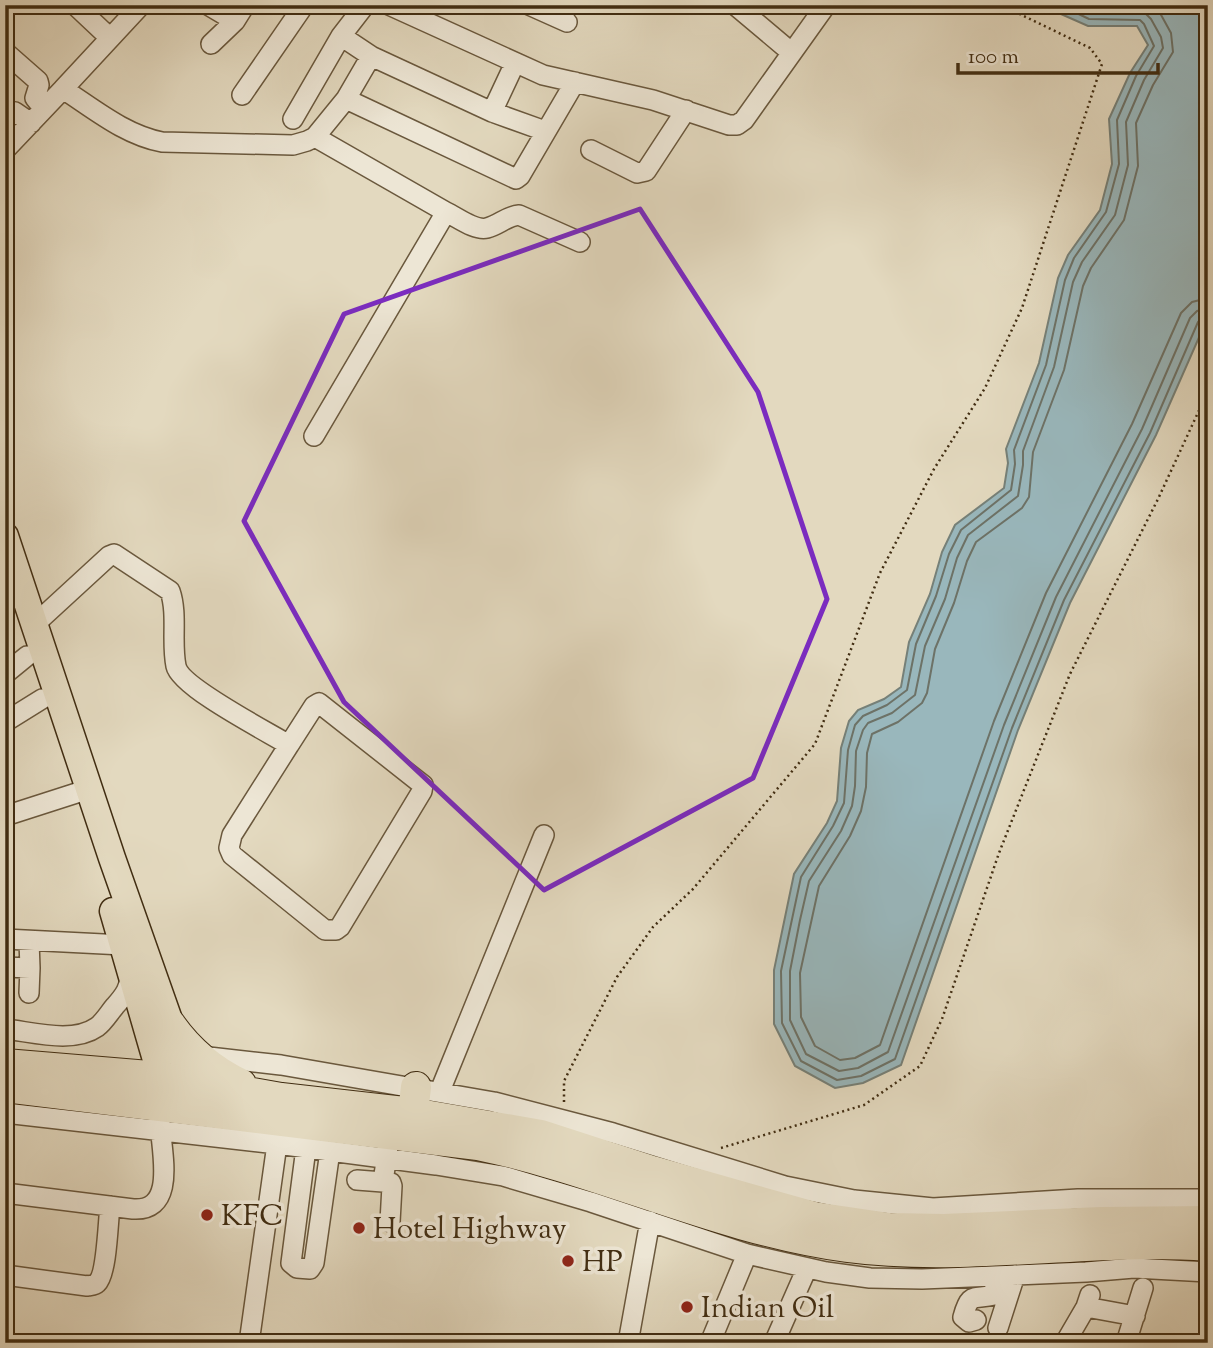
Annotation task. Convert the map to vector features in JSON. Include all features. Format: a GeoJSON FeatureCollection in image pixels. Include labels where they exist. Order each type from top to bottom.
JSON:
{"type":"FeatureCollection","features":[{"type":"Feature","properties":{"kind":"highway"},"geometry":{"type":"LineString","coordinates":[[170,1024],[175,1094]]}},
{"type":"Feature","properties":{"kind":"highway"},"geometry":{"type":"LineString","coordinates":[[5,1064],[175,1094],[388,1146],[508,1152],[705,1213],[810,1242],[886,1252],[1104,1257],[1208,1246]]}},
{"type":"Feature","properties":{"kind":"highway"},"geometry":{"type":"LineString","coordinates":[[5,1087],[281,1098],[423,1097],[663,1174],[790,1198],[814,1217],[889,1228],[944,1229],[1101,1222],[1208,1221]]}},
{"type":"Feature","properties":{"kind":"main road"},"geometry":{"type":"LineString","coordinates":[[5,536],[35,624],[127,957],[175,1094]]}},
{"type":"Feature","properties":{"kind":"main road"},"geometry":{"type":"LineString","coordinates":[[6,598],[42,699],[82,791],[170,1024]]}},
{"type":"Feature","properties":{"kind":"street"},"geometry":{"type":"LineString","coordinates":[[75,5],[110,38]]}},
{"type":"Feature","properties":{"kind":"street"},"geometry":{"type":"LineString","coordinates":[[6,146],[64,89],[141,5]]}},
{"type":"Feature","properties":{"kind":"street"},"geometry":{"type":"LineString","coordinates":[[208,5],[240,13],[211,44]]}},
{"type":"Feature","properties":{"kind":"street"},"geometry":{"type":"LineString","coordinates":[[242,95],[303,5]]}},
{"type":"Feature","properties":{"kind":"street"},"geometry":{"type":"LineString","coordinates":[[293,119],[341,36],[365,5]]}},
{"type":"Feature","properties":{"kind":"street"},"geometry":{"type":"LineString","coordinates":[[389,5],[543,75],[653,100],[729,125],[737,125],[744,120],[826,5]]}},
{"type":"Feature","properties":{"kind":"street"},"geometry":{"type":"LineString","coordinates":[[529,5],[567,22]]}},
{"type":"Feature","properties":{"kind":"street"},"geometry":{"type":"LineString","coordinates":[[735,5],[792,53]]}},
{"type":"Feature","properties":{"kind":"street"},"geometry":{"type":"LineString","coordinates":[[341,36],[371,56],[492,112],[545,131]]}},
{"type":"Feature","properties":{"kind":"street"},"geometry":{"type":"LineString","coordinates":[[5,52],[38,80],[35,98],[38,116]]}},
{"type":"Feature","properties":{"kind":"street"},"geometry":{"type":"LineString","coordinates":[[64,89],[132,134],[162,142],[293,145],[315,137],[346,99],[371,56]]}},
{"type":"Feature","properties":{"kind":"street"},"geometry":{"type":"LineString","coordinates":[[492,112],[515,62]]}},
{"type":"Feature","properties":{"kind":"street"},"geometry":{"type":"LineString","coordinates":[[346,99],[512,179],[520,176],[575,82]]}},
{"type":"Feature","properties":{"kind":"street"},"geometry":{"type":"LineString","coordinates":[[591,150],[637,173],[646,171],[686,110]]}},
{"type":"Feature","properties":{"kind":"street"},"geometry":{"type":"LineString","coordinates":[[5,120],[15,112],[38,116]]}},
{"type":"Feature","properties":{"kind":"street"},"geometry":{"type":"LineString","coordinates":[[315,137],[479,228],[486,229],[512,215],[519,215],[580,242]]}},
{"type":"Feature","properties":{"kind":"street"},"geometry":{"type":"LineString","coordinates":[[314,436],[446,212]]}},
{"type":"Feature","properties":{"kind":"street"},"geometry":{"type":"LineString","coordinates":[[35,624],[109,555],[118,555],[170,591],[175,659],[180,675],[204,694],[289,745]]}},
{"type":"Feature","properties":{"kind":"street"},"geometry":{"type":"LineString","coordinates":[[5,674],[27,656]]}},
{"type":"Feature","properties":{"kind":"street"},"geometry":{"type":"LineString","coordinates":[[5,722],[42,699]]}},
{"type":"Feature","properties":{"kind":"street"},"geometry":{"type":"LineString","coordinates":[[319,702],[423,785],[422,791],[336,930],[325,930],[232,855],[229,848],[232,835],[289,745],[319,702]]}},
{"type":"Feature","properties":{"kind":"street"},"geometry":{"type":"LineString","coordinates":[[5,816],[82,791]]}},
{"type":"Feature","properties":{"kind":"street"},"geometry":{"type":"LineString","coordinates":[[423,1097],[544,835]]}},
{"type":"Feature","properties":{"kind":"street"},"geometry":{"type":"LineString","coordinates":[[5,939],[127,957],[131,982],[99,1026],[85,1034],[55,1035],[5,1029]]}},
{"type":"Feature","properties":{"kind":"street"},"geometry":{"type":"LineString","coordinates":[[29,941],[29,993]]}},
{"type":"Feature","properties":{"kind":"street"},"geometry":{"type":"LineString","coordinates":[[5,967],[30,968]]}},
{"type":"Feature","properties":{"kind":"street"},"geometry":{"type":"LineString","coordinates":[[5,1113],[175,1094],[281,1065],[423,1097],[564,1120],[690,1157],[790,1198],[854,1200],[933,1208],[1078,1199],[1208,1199]]}},
{"type":"Feature","properties":{"kind":"street"},"geometry":{"type":"LineString","coordinates":[[175,1094],[277,1144],[330,1151],[388,1146],[503,1176],[747,1254],[807,1268],[870,1278],[1005,1276],[1086,1272],[1104,1257],[1208,1272]]}},
{"type":"Feature","properties":{"kind":"street"},"geometry":{"type":"LineString","coordinates":[[5,1193],[149,1208],[161,1190],[175,1094]]}},
{"type":"Feature","properties":{"kind":"street"},"geometry":{"type":"LineString","coordinates":[[249,1343],[277,1144]]}},
{"type":"Feature","properties":{"kind":"street"},"geometry":{"type":"LineString","coordinates":[[383,1182],[388,1146]]}},
{"type":"Feature","properties":{"kind":"street"},"geometry":{"type":"LineString","coordinates":[[306,1148],[291,1263],[297,1268],[310,1269],[314,1263],[330,1151]]}},
{"type":"Feature","properties":{"kind":"street"},"geometry":{"type":"LineString","coordinates":[[357,1180],[391,1183],[390,1222]]}},
{"type":"Feature","properties":{"kind":"street"},"geometry":{"type":"LineString","coordinates":[[6,1276],[90,1286],[97,1283],[103,1268],[110,1206]]}},
{"type":"Feature","properties":{"kind":"street"},"geometry":{"type":"LineString","coordinates":[[628,1343],[650,1221]]}},
{"type":"Feature","properties":{"kind":"street"},"geometry":{"type":"LineString","coordinates":[[710,1343],[747,1254]]}},
{"type":"Feature","properties":{"kind":"street"},"geometry":{"type":"LineString","coordinates":[[774,1343],[807,1268]]}},
{"type":"Feature","properties":{"kind":"street"},"geometry":{"type":"LineString","coordinates":[[976,1320],[968,1322],[963,1317],[968,1300],[973,1296],[994,1295],[1005,1276]]}},
{"type":"Feature","properties":{"kind":"street"},"geometry":{"type":"LineString","coordinates":[[998,1328],[1005,1276]]}},
{"type":"Feature","properties":{"kind":"street"},"geometry":{"type":"LineString","coordinates":[[1126,1343],[1143,1288]]}},
{"type":"Feature","properties":{"kind":"street"},"geometry":{"type":"LineString","coordinates":[[1065,1343],[1088,1301],[1135,1316]]}},
{"type":"Feature","properties":{"kind":"path"},"geometry":{"type":"LineString","coordinates":[[564,1120],[564,1081],[617,976],[653,927],[693,889],[815,744],[880,573],[934,469],[985,388],[1022,308],[1102,64],[1090,48],[1001,5]]}},
{"type":"Feature","properties":{"kind":"path"},"geometry":{"type":"LineString","coordinates":[[690,1157],[864,1105],[920,1066],[942,1019],[999,853],[1070,674],[1158,499],[1208,391]]}},
{"type":"Feature","properties":{"kind":"highlighted area"},"geometry":{"type":"Polygon","coordinates":[[[640,209],[758,392],[827,599],[753,778],[544,890],[344,702],[244,521],[344,314],[640,209]]]}},
{"type":"Feature","properties":{"kind":"water"},"geometry":{"type":"Polygon","coordinates":[[[1047,5],[1208,5],[1208,317],[1156,435],[1070,603],[1018,730],[901,1065],[863,1083],[835,1088],[795,1066],[774,1024],[774,970],[794,874],[827,823],[837,801],[841,748],[849,721],[858,710],[884,699],[901,687],[909,642],[930,594],[942,552],[955,525],[1004,488],[1008,463],[1006,449],[1039,363],[1058,278],[1068,255],[1100,210],[1112,164],[1109,119],[1130,73],[1148,45],[1137,26],[1088,26],[1047,5]]]}},
{"type":"Feature","properties":{"kind":"place","name":"KFC"},"geometry":{"type":"Point","coordinates":[207,1215]}},
{"type":"Feature","properties":{"kind":"place","name":"Hotel Highway"},"geometry":{"type":"Point","coordinates":[359,1228]}},
{"type":"Feature","properties":{"kind":"place","name":"HP"},"geometry":{"type":"Point","coordinates":[568,1261]}},
{"type":"Feature","properties":{"kind":"place","name":"Indian Oil"},"geometry":{"type":"Point","coordinates":[687,1307]}}]}
